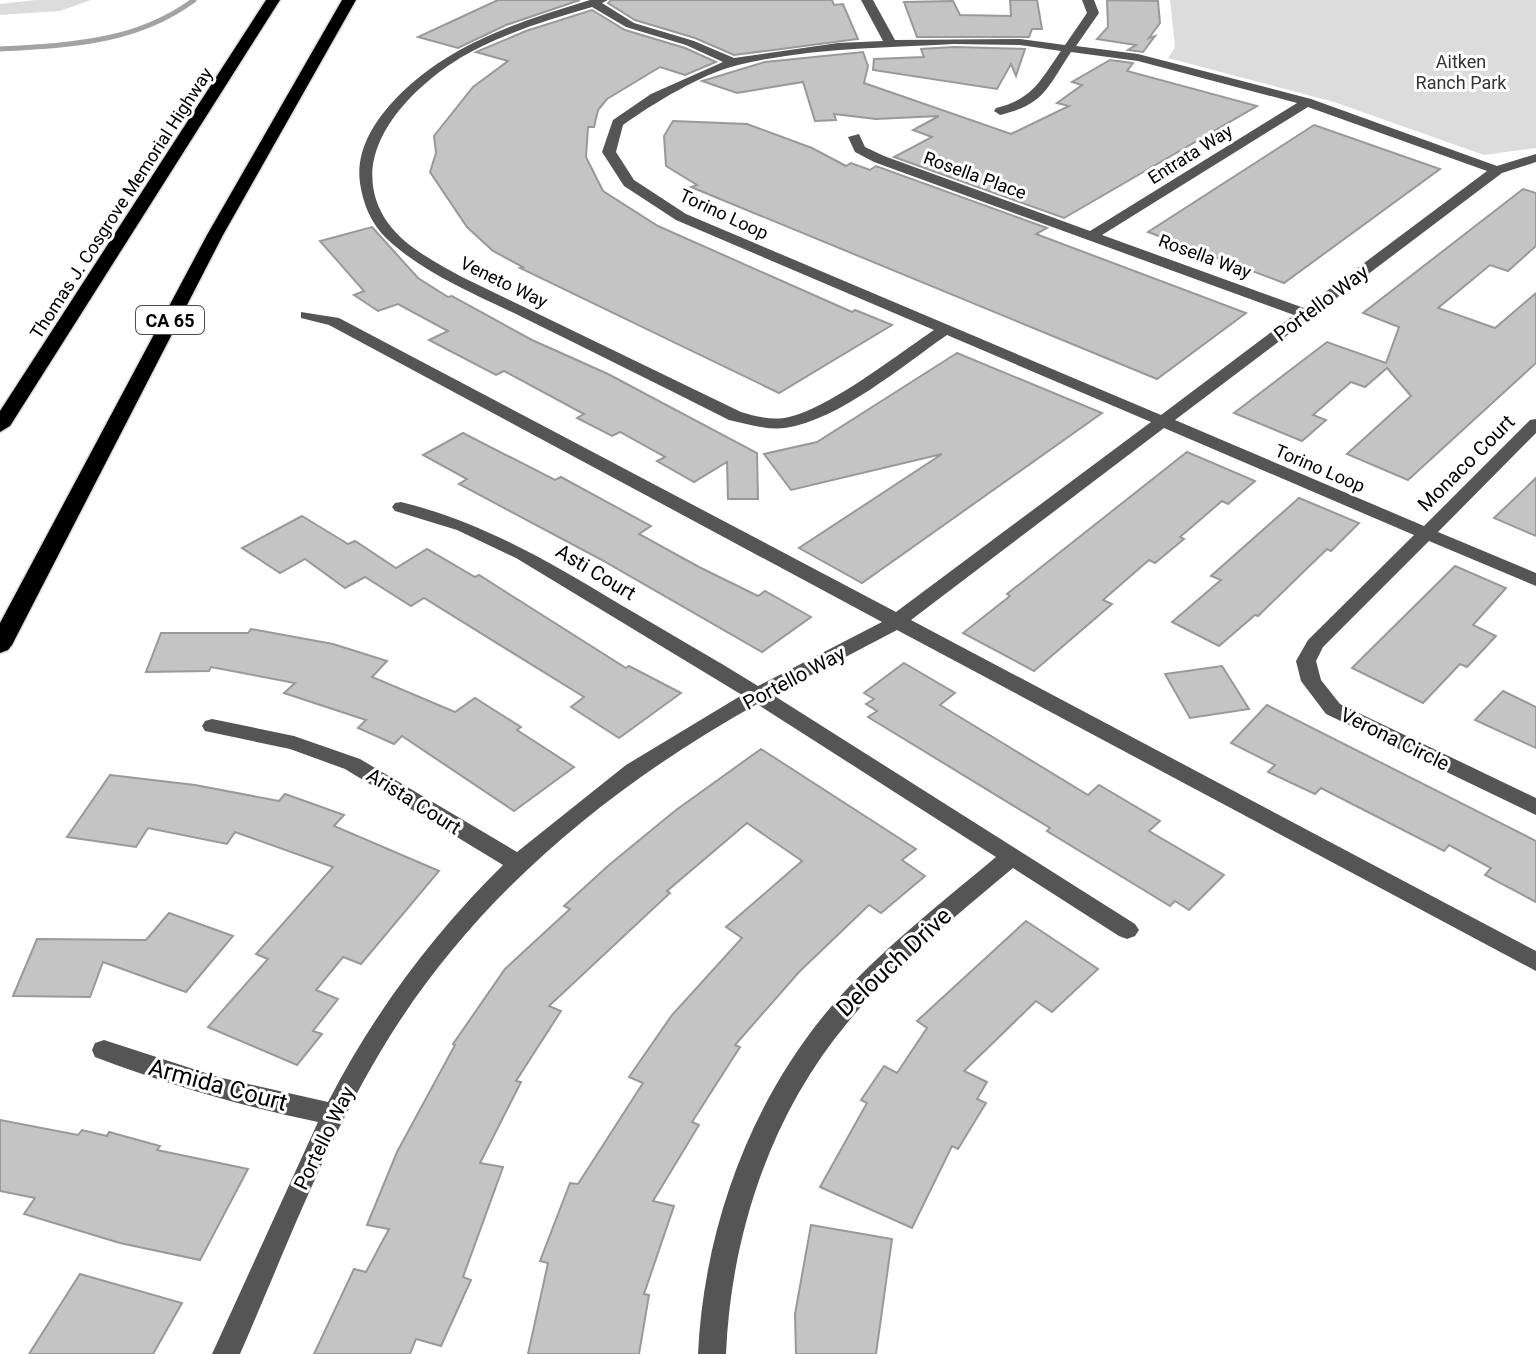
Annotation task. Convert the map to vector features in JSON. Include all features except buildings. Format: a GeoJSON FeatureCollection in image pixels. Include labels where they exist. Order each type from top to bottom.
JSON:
{"type":"FeatureCollection","features":[{"type":"Feature","properties":{"kind":"highway","name":"Thomas J. Cosgrove Memorial Highway"},"geometry":{"type":"LineString","coordinates":[[0,426],[273,0]]}},
{"type":"Feature","properties":{"kind":"highway","name":"CA 65"},"geometry":{"type":"LineString","coordinates":[[0,645],[215,235],[349,0]]}},
{"type":"Feature","properties":{"kind":"street"},"geometry":{"type":"LineString","coordinates":[[867,0],[890,42]]}},
{"type":"Feature","properties":{"kind":"street"},"geometry":{"type":"LineString","coordinates":[[1000,111],[1021,106],[1035,96],[1093,13],[1088,0]]}},
{"type":"Feature","properties":{"kind":"street"},"geometry":{"type":"LineString","coordinates":[[598,1],[630,25],[690,43],[733,62]]}},
{"type":"Feature","properties":{"kind":"street","name":"Veneto Way"},"geometry":{"type":"LineString","coordinates":[[598,1],[537,19],[484,40],[435,67],[401,98],[376,132],[365,165],[369,200],[389,234],[437,269],[735,416],[761,422],[786,423],[812,416],[946,329]]}},
{"type":"Feature","properties":{"kind":"street","name":"Torino Loop"},"geometry":{"type":"LineString","coordinates":[[1497,170],[1307,102],[1138,58],[1020,42],[890,42],[787,52],[733,62],[655,97],[617,123],[609,152],[629,183],[681,217],[1536,580]]}},
{"type":"Feature","properties":{"kind":"street","name":"Entrata Way"},"geometry":{"type":"LineString","coordinates":[[1091,236],[1307,102]]}},
{"type":"Feature","properties":{"kind":"street","name":"Rosella Place"},"geometry":{"type":"LineString","coordinates":[[854,137],[860,149],[879,159],[1091,236]]}},
{"type":"Feature","properties":{"kind":"street","name":"Portello Way"},"geometry":{"type":"LineString","coordinates":[[226,1354],[335,1114],[393,1011],[433,957],[518,863],[636,769],[761,695],[896,622],[1497,170],[1536,158]]}},
{"type":"Feature","properties":{"kind":"street","name":"Rosella Way"},"geometry":{"type":"LineString","coordinates":[[1091,236],[1306,314]]}},
{"type":"Feature","properties":{"kind":"street"},"geometry":{"type":"LineString","coordinates":[[306,315],[334,321],[480,397],[1536,962]]}},
{"type":"Feature","properties":{"kind":"street","name":"Monaco Court"},"geometry":{"type":"LineString","coordinates":[[1427,533],[1536,424]]}},
{"type":"Feature","properties":{"kind":"street","name":"Asti Court"},"geometry":{"type":"LineString","coordinates":[[401,507],[455,522],[522,554],[761,695]]}},
{"type":"Feature","properties":{"kind":"street","name":"Verona Circle"},"geometry":{"type":"LineString","coordinates":[[1427,533],[1315,644],[1306,661],[1311,681],[1333,709],[1536,807]]}},
{"type":"Feature","properties":{"kind":"street"},"geometry":{"type":"LineString","coordinates":[[761,695],[1127,930]]}},
{"type":"Feature","properties":{"kind":"street","name":"Arista Court"},"geometry":{"type":"LineString","coordinates":[[212,726],[286,741],[332,755],[368,771],[456,828],[518,863]]}},
{"type":"Feature","properties":{"kind":"street","name":"Delouch Drive"},"geometry":{"type":"LineString","coordinates":[[712,1354],[720,1273],[751,1161],[773,1110],[797,1070],[823,1031],[853,996],[1012,856]]}},
{"type":"Feature","properties":{"kind":"street","name":"Armida Court"},"geometry":{"type":"LineString","coordinates":[[104,1050],[182,1080],[335,1114]]}},
{"type":"Feature","properties":{"kind":"green space"},"geometry":{"type":"Polygon","coordinates":[[[36,0],[91,0],[60,11],[0,15],[0,4],[36,0]]]}},
{"type":"Feature","properties":{"kind":"green space","name":"Aitken Ranch Park"},"geometry":{"type":"Polygon","coordinates":[[[1170,0],[1536,0],[1536,148],[1484,155],[1334,102],[1168,58],[1175,47],[1170,0]]]}},
{"type":"Feature","properties":{"kind":"waterway"},"geometry":{"type":"LineString","coordinates":[[0,49],[77,43],[126,33],[172,14],[194,0]]}}]}
